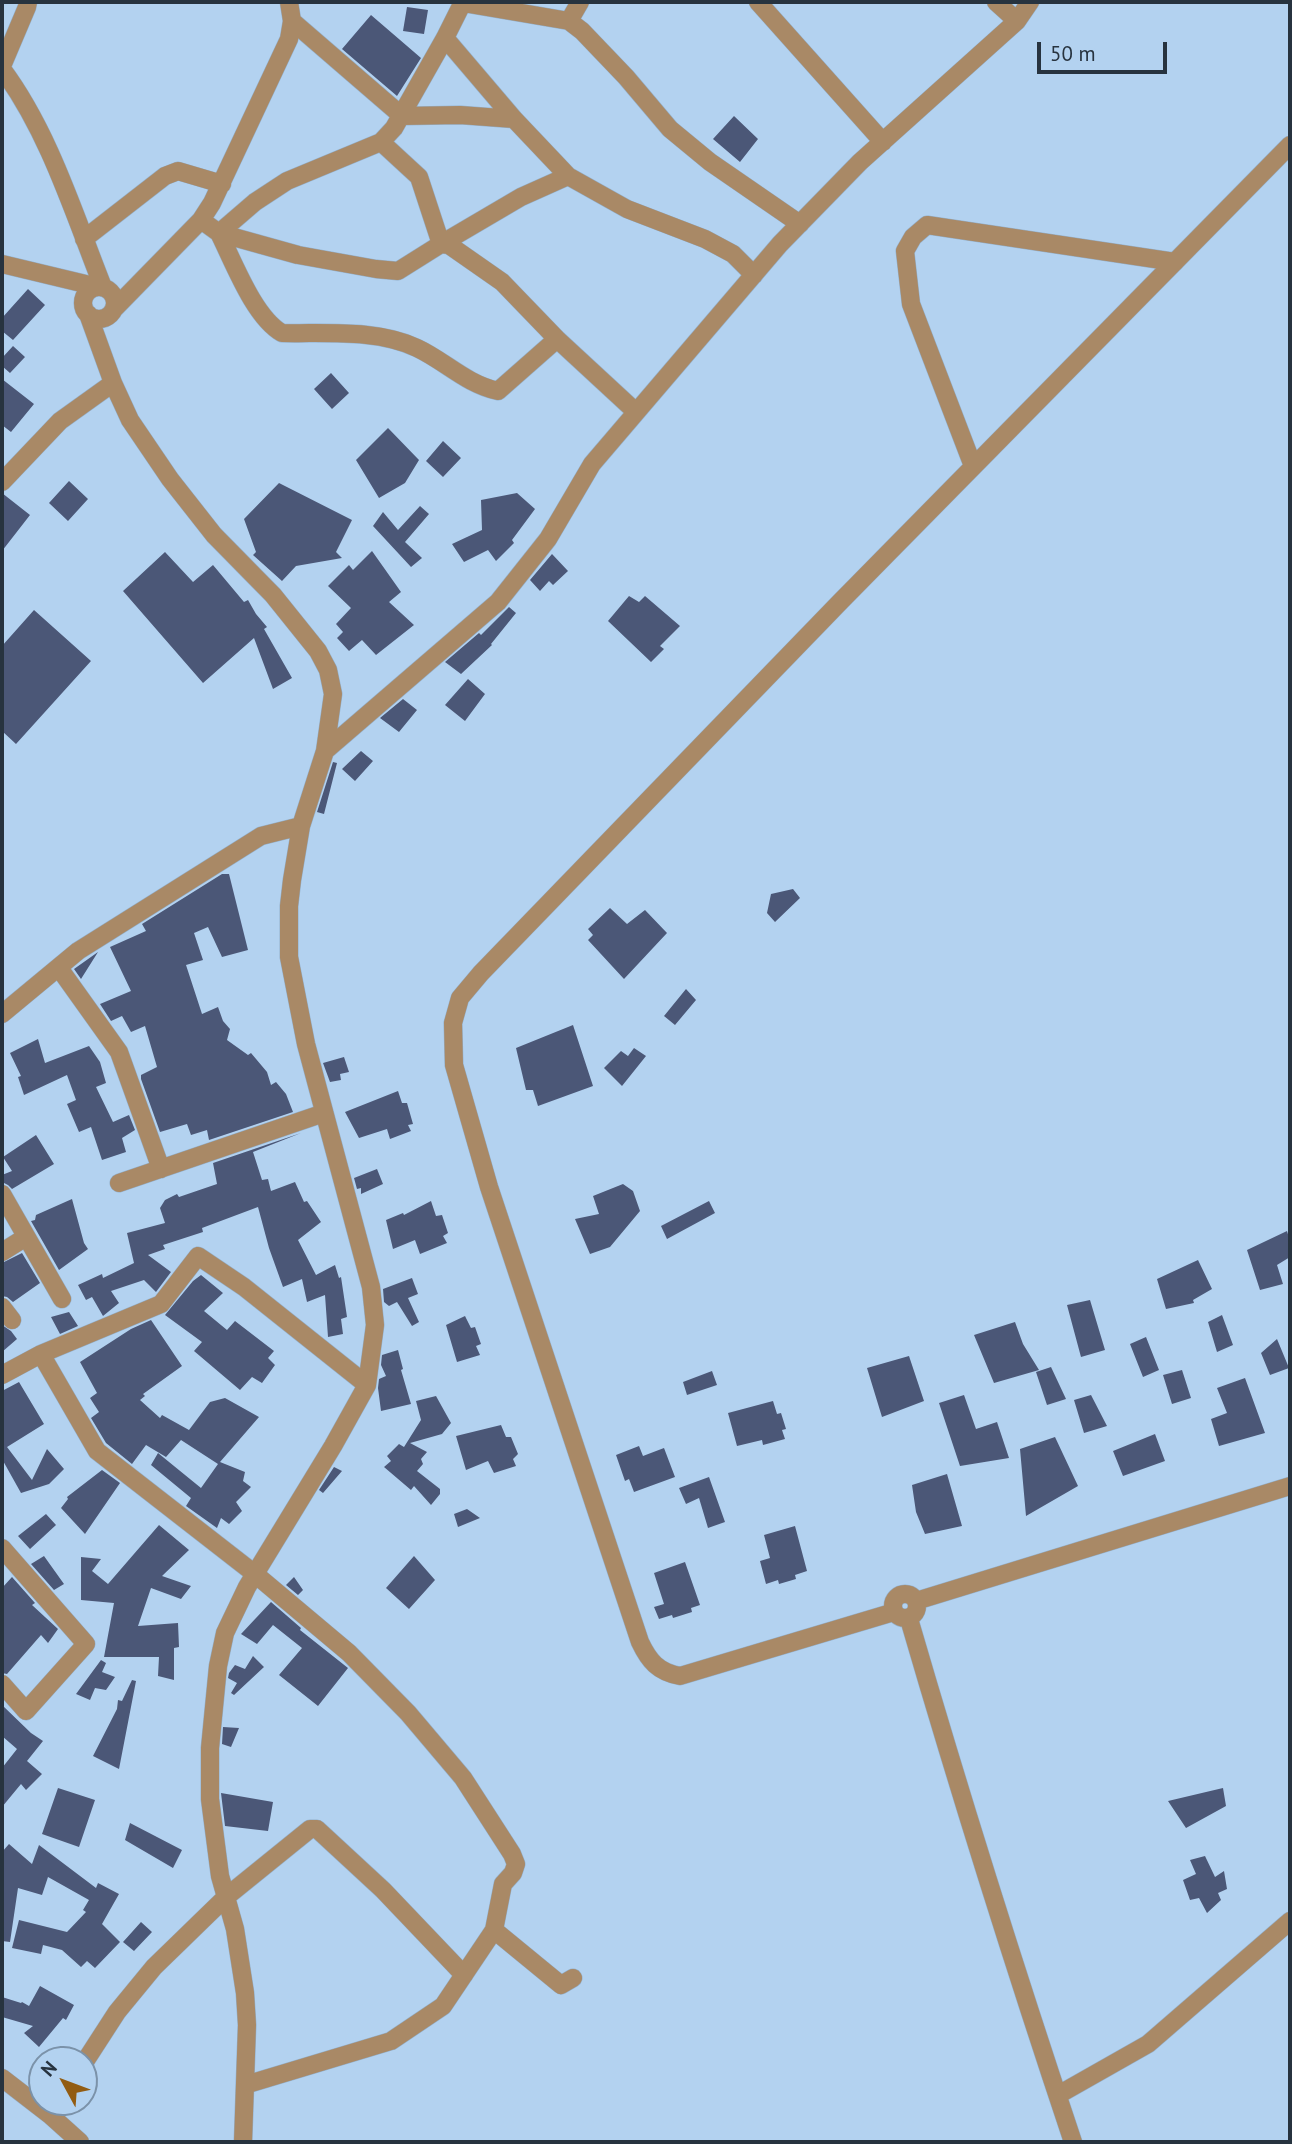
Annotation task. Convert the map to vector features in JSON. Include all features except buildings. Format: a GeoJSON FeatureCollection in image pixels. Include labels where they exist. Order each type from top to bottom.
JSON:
{"type":"FeatureCollection","features":[{"type":"Feature","properties":{"kind":"street"},"geometry":{"type":"LineString","coordinates":[[27,2],[2,68],[30,111],[102,288]]}},
{"type":"Feature","properties":{"kind":"street"},"geometry":{"type":"LineString","coordinates":[[54,276],[86,311],[98,319],[111,312],[201,220],[222,184],[289,39],[292,21],[289,2]]}},
{"type":"Feature","properties":{"kind":"street"},"geometry":{"type":"LineString","coordinates":[[569,21],[580,2]]}},
{"type":"Feature","properties":{"kind":"street"},"geometry":{"type":"LineString","coordinates":[[758,2],[883,142]]}},
{"type":"Feature","properties":{"kind":"street"},"geometry":{"type":"LineString","coordinates":[[996,2],[1017,21]]}},
{"type":"Feature","properties":{"kind":"street"},"geometry":{"type":"LineString","coordinates":[[325,751],[498,601],[548,539],[592,464],[754,275],[860,162],[1017,21],[1030,2]]}},
{"type":"Feature","properties":{"kind":"street"},"geometry":{"type":"LineString","coordinates":[[219,233],[255,202],[287,181],[381,142],[394,128],[463,3],[569,21],[626,77],[670,130],[710,162],[800,224]]}},
{"type":"Feature","properties":{"kind":"street"},"geometry":{"type":"LineString","coordinates":[[292,21],[401,116],[460,115],[514,119]]}},
{"type":"Feature","properties":{"kind":"street"},"geometry":{"type":"LineString","coordinates":[[445,38],[514,119],[568,176],[627,209],[705,239],[733,254],[754,275]]}},
{"type":"Feature","properties":{"kind":"street"},"geometry":{"type":"LineString","coordinates":[[381,142],[419,177],[441,244]]}},
{"type":"Feature","properties":{"kind":"street"},"geometry":{"type":"LineString","coordinates":[[1290,145],[481,973],[460,998],[453,1023],[454,1065],[489,1187],[640,1642],[648,1658],[658,1668],[680,1676],[902,1615],[917,1610],[916,1601],[1290,1486]]}},
{"type":"Feature","properties":{"kind":"street"},"geometry":{"type":"LineString","coordinates":[[84,239],[165,176],[178,171],[222,184]]}},
{"type":"Feature","properties":{"kind":"street"},"geometry":{"type":"LineString","coordinates":[[201,220],[219,233],[298,255],[398,271],[521,197],[568,176]]}},
{"type":"Feature","properties":{"kind":"street"},"geometry":{"type":"LineString","coordinates":[[974,466],[911,304],[905,251],[913,237],[928,225],[1175,262]]}},
{"type":"Feature","properties":{"kind":"street"},"geometry":{"type":"LineString","coordinates":[[219,233],[260,312],[271,326],[282,333],[388,338],[416,348],[481,387],[498,391],[557,339]]}},
{"type":"Feature","properties":{"kind":"street"},"geometry":{"type":"LineString","coordinates":[[441,244],[449,245],[502,282],[557,339],[636,412]]}},
{"type":"Feature","properties":{"kind":"street"},"geometry":{"type":"LineString","coordinates":[[2,264],[102,288],[115,297],[102,350]]}},
{"type":"Feature","properties":{"kind":"street"},"geometry":{"type":"LineString","coordinates":[[152,272],[86,294],[86,311],[113,383],[130,420],[170,479],[214,535],[273,595],[318,651],[328,670],[333,694],[325,751],[301,826],[289,906],[289,957],[324,1113],[371,1287],[375,1325],[367,1385],[255,1574],[225,1633],[218,1667],[210,1748],[210,1800],[215,1847],[235,1929],[246,1993],[243,2142]]}},
{"type":"Feature","properties":{"kind":"street"},"geometry":{"type":"LineString","coordinates":[[2,482],[60,421],[113,383]]}},
{"type":"Feature","properties":{"kind":"street"},"geometry":{"type":"LineString","coordinates":[[2,1014],[78,951],[261,836],[301,826]]}},
{"type":"Feature","properties":{"kind":"street"},"geometry":{"type":"LineString","coordinates":[[59,968],[119,1052],[161,1169]]}},
{"type":"Feature","properties":{"kind":"street"},"geometry":{"type":"LineString","coordinates":[[119,1183],[324,1113]]}},
{"type":"Feature","properties":{"kind":"street"},"geometry":{"type":"LineString","coordinates":[[2,1194],[62,1299]]}},
{"type":"Feature","properties":{"kind":"street"},"geometry":{"type":"LineString","coordinates":[[2,1252],[26,1237]]}},
{"type":"Feature","properties":{"kind":"street"},"geometry":{"type":"LineString","coordinates":[[2,1374],[41,1354],[161,1304],[198,1256],[244,1287],[367,1385]]}},
{"type":"Feature","properties":{"kind":"street"},"geometry":{"type":"LineString","coordinates":[[41,1354],[97,1451],[255,1574],[349,1653],[408,1713],[463,1778],[516,1864],[513,1873],[503,1884],[494,1930],[443,2007],[391,2041],[245,2085]]}},
{"type":"Feature","properties":{"kind":"street"},"geometry":{"type":"LineString","coordinates":[[2,1548],[86,1644],[26,1711],[2,1684]]}},
{"type":"Feature","properties":{"kind":"street"},"geometry":{"type":"LineString","coordinates":[[902,1615],[1073,2142]]}},
{"type":"Feature","properties":{"kind":"street"},"geometry":{"type":"LineString","coordinates":[[95,2046],[117,2012],[155,1967],[226,1897],[310,1829],[317,1829],[383,1890],[464,1975]]}},
{"type":"Feature","properties":{"kind":"street"},"geometry":{"type":"LineString","coordinates":[[1058,2095],[1148,2044],[1290,1921]]}},
{"type":"Feature","properties":{"kind":"street"},"geometry":{"type":"LineString","coordinates":[[494,1930],[561,1985],[573,1978]]}},
{"type":"Feature","properties":{"kind":"street"},"geometry":{"type":"LineString","coordinates":[[2,2078],[28,2093]]}},
{"type":"Feature","properties":{"kind":"street"},"geometry":{"type":"LineString","coordinates":[[60,2116],[80,2142]]}}]}
